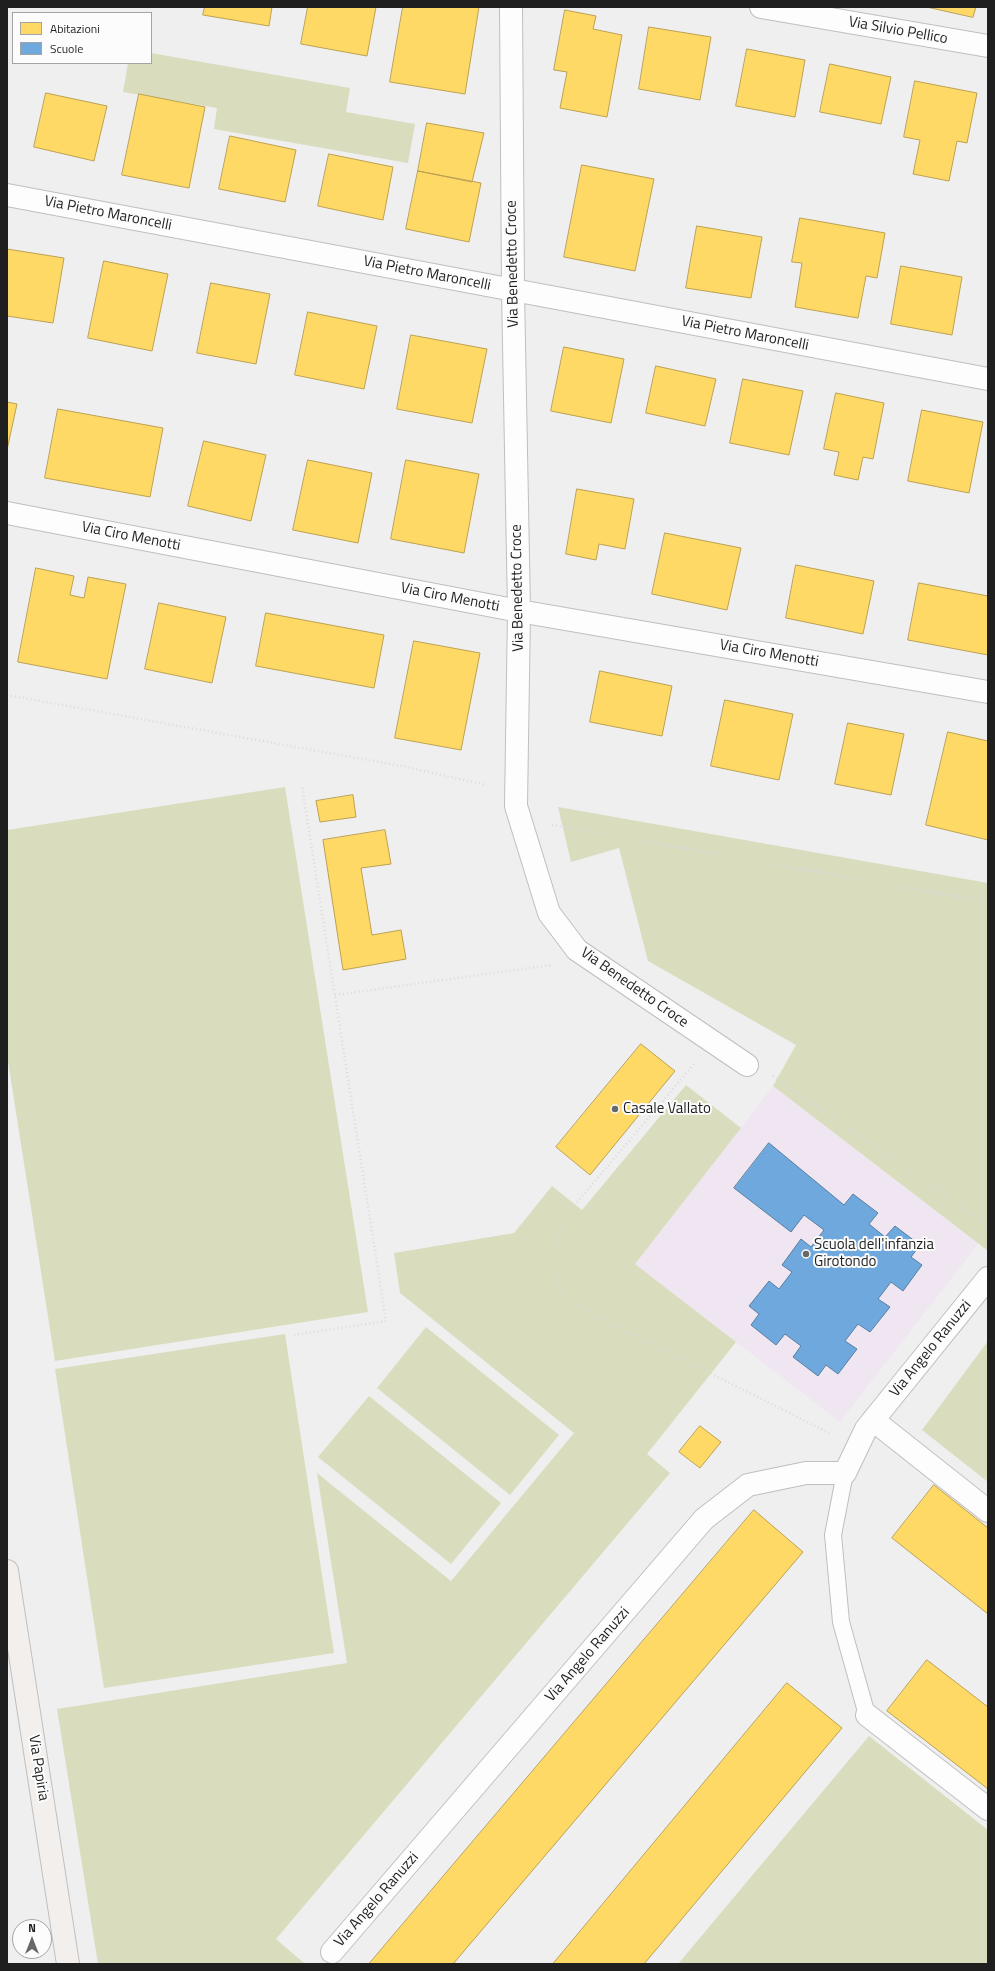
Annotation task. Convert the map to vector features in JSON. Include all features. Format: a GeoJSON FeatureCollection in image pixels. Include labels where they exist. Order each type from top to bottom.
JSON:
{"type":"FeatureCollection","features":[{"type":"Feature","properties":{"kind":"main road","name":"Via Papiria"},"geometry":{"type":"LineString","coordinates":[[7,1571],[68,1964]]}},
{"type":"Feature","properties":{"kind":"street","name":"Via Benedetto Croce"},"geometry":{"type":"LineString","coordinates":[[511,7],[513,290],[519,611],[516,806],[549,913],[577,950],[747,1065]]}},
{"type":"Feature","properties":{"kind":"street","name":"Via Silvio Pellico"},"geometry":{"type":"LineString","coordinates":[[762,7],[988,46]]}},
{"type":"Feature","properties":{"kind":"street","name":"Via Pietro Maroncelli"},"geometry":{"type":"LineString","coordinates":[[7,195],[988,379]]}},
{"type":"Feature","properties":{"kind":"street","name":"Via Ciro Menotti"},"geometry":{"type":"LineString","coordinates":[[7,513],[519,611],[988,692]]}},
{"type":"Feature","properties":{"kind":"street","name":"Via Angelo Ranuzzi"},"geometry":{"type":"LineString","coordinates":[[332,1952],[704,1519],[748,1486],[806,1473],[845,1473],[866,1428],[988,1278]]}},
{"type":"Feature","properties":{"kind":"street"},"geometry":{"type":"LineString","coordinates":[[873,1420],[988,1512]]}},
{"type":"Feature","properties":{"kind":"street"},"geometry":{"type":"LineString","coordinates":[[867,1716],[988,1809]]}},
{"type":"Feature","properties":{"kind":"lane"},"geometry":{"type":"LineString","coordinates":[[845,1473],[833,1535],[840,1622],[867,1716]]}},
{"type":"Feature","properties":{"kind":"path"},"geometry":{"type":"LineString","coordinates":[[7,695],[407,767],[516,791]]}},
{"type":"Feature","properties":{"kind":"path"},"geometry":{"type":"LineString","coordinates":[[294,1335],[386,1321],[302,786]]}},
{"type":"Feature","properties":{"kind":"path"},"geometry":{"type":"LineString","coordinates":[[520,820],[988,902]]}},
{"type":"Feature","properties":{"kind":"path"},"geometry":{"type":"LineString","coordinates":[[335,996],[591,959]]}},
{"type":"Feature","properties":{"kind":"path"},"geometry":{"type":"LineString","coordinates":[[712,1042],[569,1212],[557,1236],[552,1265],[560,1287],[571,1300],[606,1321],[858,1447]]}},
{"type":"Feature","properties":{"kind":"path"},"geometry":{"type":"LineString","coordinates":[[747,1065],[778,1078],[988,1226]]}},
{"type":"Feature","properties":{"kind":"shaded area","name":"Scuola dell'infanzia Girotondo"},"geometry":{"type":"Polygon","coordinates":[[[773,1086],[978,1244],[840,1422],[635,1264],[773,1086]]]}},
{"type":"Feature","properties":{"kind":"green space"},"geometry":{"type":"Polygon","coordinates":[[[152,53],[350,88],[346,112],[415,124],[408,163],[214,129],[217,108],[123,92],[128,64],[152,64],[152,53]]]}},
{"type":"Feature","properties":{"kind":"green space"},"geometry":{"type":"Polygon","coordinates":[[[285,787],[368,1312],[55,1361],[7,1055],[7,830],[285,787]]]}},
{"type":"Feature","properties":{"kind":"green space"},"geometry":{"type":"Polygon","coordinates":[[[558,807],[988,883],[988,1251],[773,1086],[796,1045],[648,961],[619,848],[571,862],[558,807]]]}},
{"type":"Feature","properties":{"kind":"green space"},"geometry":{"type":"Polygon","coordinates":[[[686,1085],[741,1128],[635,1264],[736,1342],[647,1454],[670,1473],[276,1939],[305,1964],[98,1964],[57,1709],[347,1663],[317,1473],[451,1581],[574,1433],[400,1293],[394,1253],[514,1233],[552,1186],[582,1210],[686,1085]]]}},
{"type":"Feature","properties":{"kind":"green space"},"geometry":{"type":"Polygon","coordinates":[[[426,1327],[559,1435],[510,1495],[377,1388],[426,1327]]]}},
{"type":"Feature","properties":{"kind":"green space"},"geometry":{"type":"Polygon","coordinates":[[[285,1334],[334,1653],[104,1688],[55,1369],[285,1334]]]}},
{"type":"Feature","properties":{"kind":"green space"},"geometry":{"type":"Polygon","coordinates":[[[988,1341],[988,1482],[922,1430],[988,1341]]]}},
{"type":"Feature","properties":{"kind":"green space"},"geometry":{"type":"Polygon","coordinates":[[[369,1396],[501,1503],[451,1564],[318,1457],[369,1396]]]}},
{"type":"Feature","properties":{"kind":"green space"},"geometry":{"type":"Polygon","coordinates":[[[869,1736],[988,1830],[988,1964],[678,1964],[869,1736]]]}},
{"type":"Feature","properties":{"kind":"building: Abitazioni"},"geometry":{"type":"Polygon","coordinates":[[[205,7],[272,7],[269,26],[203,15],[205,7]]]}},
{"type":"Feature","properties":{"kind":"building: Abitazioni"},"geometry":{"type":"Polygon","coordinates":[[[308,7],[376,7],[367,56],[301,44],[308,7]]]}},
{"type":"Feature","properties":{"kind":"building: Abitazioni"},"geometry":{"type":"Polygon","coordinates":[[[403,7],[479,7],[465,94],[390,82],[403,7]]]}},
{"type":"Feature","properties":{"kind":"building: Abitazioni"},"geometry":{"type":"Polygon","coordinates":[[[927,7],[976,7],[973,17],[927,7]]]}},
{"type":"Feature","properties":{"kind":"building: Abitazioni"},"geometry":{"type":"Polygon","coordinates":[[[565,10],[596,16],[593,29],[622,35],[607,117],[560,108],[567,72],[554,70],[565,10]]]}},
{"type":"Feature","properties":{"kind":"building: Abitazioni"},"geometry":{"type":"Polygon","coordinates":[[[649,27],[711,37],[700,100],[639,89],[649,27]]]}},
{"type":"Feature","properties":{"kind":"building: Abitazioni"},"geometry":{"type":"Polygon","coordinates":[[[747,49],[805,60],[795,117],[736,106],[747,49]]]}},
{"type":"Feature","properties":{"kind":"building: Abitazioni"},"geometry":{"type":"Polygon","coordinates":[[[830,64],[891,77],[881,124],[820,112],[830,64]]]}},
{"type":"Feature","properties":{"kind":"building: Abitazioni"},"geometry":{"type":"Polygon","coordinates":[[[915,81],[977,93],[967,143],[957,141],[949,181],[913,174],[920,140],[904,137],[915,81]]]}},
{"type":"Feature","properties":{"kind":"building: Abitazioni"},"geometry":{"type":"Polygon","coordinates":[[[46,93],[107,106],[94,161],[34,147],[46,93]]]}},
{"type":"Feature","properties":{"kind":"building: Abitazioni"},"geometry":{"type":"Polygon","coordinates":[[[139,94],[205,107],[189,188],[122,175],[139,94]]]}},
{"type":"Feature","properties":{"kind":"building: Abitazioni"},"geometry":{"type":"Polygon","coordinates":[[[427,123],[484,133],[472,182],[418,171],[427,123]]]}},
{"type":"Feature","properties":{"kind":"building: Abitazioni"},"geometry":{"type":"Polygon","coordinates":[[[230,136],[296,150],[285,202],[219,189],[230,136]]]}},
{"type":"Feature","properties":{"kind":"building: Abitazioni"},"geometry":{"type":"Polygon","coordinates":[[[329,154],[393,167],[383,220],[318,206],[329,154]]]}},
{"type":"Feature","properties":{"kind":"building: Abitazioni"},"geometry":{"type":"Polygon","coordinates":[[[582,165],[654,179],[635,271],[564,257],[582,165]]]}},
{"type":"Feature","properties":{"kind":"building: Abitazioni"},"geometry":{"type":"Polygon","coordinates":[[[418,171],[481,183],[469,242],[406,229],[418,171]]]}},
{"type":"Feature","properties":{"kind":"building: Abitazioni"},"geometry":{"type":"Polygon","coordinates":[[[800,218],[885,233],[877,278],[866,276],[858,318],[795,307],[802,263],[792,262],[800,218]]]}},
{"type":"Feature","properties":{"kind":"building: Abitazioni"},"geometry":{"type":"Polygon","coordinates":[[[697,226],[762,237],[751,298],[686,288],[697,226]]]}},
{"type":"Feature","properties":{"kind":"building: Abitazioni"},"geometry":{"type":"Polygon","coordinates":[[[7,249],[64,258],[53,323],[7,316],[7,249]]]}},
{"type":"Feature","properties":{"kind":"building: Abitazioni"},"geometry":{"type":"Polygon","coordinates":[[[104,261],[168,274],[152,351],[88,338],[104,261]]]}},
{"type":"Feature","properties":{"kind":"building: Abitazioni"},"geometry":{"type":"Polygon","coordinates":[[[901,266],[962,277],[952,335],[891,324],[901,266]]]}},
{"type":"Feature","properties":{"kind":"building: Abitazioni"},"geometry":{"type":"Polygon","coordinates":[[[211,283],[270,294],[256,364],[197,353],[211,283]]]}},
{"type":"Feature","properties":{"kind":"building: Abitazioni"},"geometry":{"type":"Polygon","coordinates":[[[308,312],[377,326],[364,389],[295,375],[308,312]]]}},
{"type":"Feature","properties":{"kind":"building: Abitazioni"},"geometry":{"type":"Polygon","coordinates":[[[411,335],[487,349],[472,423],[397,409],[411,335]]]}},
{"type":"Feature","properties":{"kind":"building: Abitazioni"},"geometry":{"type":"Polygon","coordinates":[[[564,347],[624,359],[611,423],[551,411],[564,347]]]}},
{"type":"Feature","properties":{"kind":"building: Abitazioni"},"geometry":{"type":"Polygon","coordinates":[[[656,366],[716,379],[705,426],[646,413],[656,366]]]}},
{"type":"Feature","properties":{"kind":"building: Abitazioni"},"geometry":{"type":"Polygon","coordinates":[[[743,379],[803,391],[789,455],[730,443],[743,379]]]}},
{"type":"Feature","properties":{"kind":"building: Abitazioni"},"geometry":{"type":"Polygon","coordinates":[[[836,393],[884,403],[873,459],[863,457],[858,480],[834,475],[839,452],[824,449],[836,393]]]}},
{"type":"Feature","properties":{"kind":"building: Abitazioni"},"geometry":{"type":"Polygon","coordinates":[[[7,402],[17,404],[7,450],[7,402]]]}},
{"type":"Feature","properties":{"kind":"building: Abitazioni"},"geometry":{"type":"Polygon","coordinates":[[[58,409],[163,428],[150,497],[45,478],[58,409]]]}},
{"type":"Feature","properties":{"kind":"building: Abitazioni"},"geometry":{"type":"Polygon","coordinates":[[[922,410],[983,422],[969,493],[908,481],[922,410]]]}},
{"type":"Feature","properties":{"kind":"building: Abitazioni"},"geometry":{"type":"Polygon","coordinates":[[[204,441],[266,455],[251,521],[188,506],[204,441]]]}},
{"type":"Feature","properties":{"kind":"building: Abitazioni"},"geometry":{"type":"Polygon","coordinates":[[[308,460],[372,473],[358,543],[293,530],[308,460]]]}},
{"type":"Feature","properties":{"kind":"building: Abitazioni"},"geometry":{"type":"Polygon","coordinates":[[[406,460],[479,474],[464,553],[391,539],[406,460]]]}},
{"type":"Feature","properties":{"kind":"building: Abitazioni"},"geometry":{"type":"Polygon","coordinates":[[[577,489],[634,499],[625,549],[599,544],[596,560],[566,554],[577,489]]]}},
{"type":"Feature","properties":{"kind":"building: Abitazioni"},"geometry":{"type":"Polygon","coordinates":[[[665,533],[741,548],[727,610],[652,594],[665,533]]]}},
{"type":"Feature","properties":{"kind":"building: Abitazioni"},"geometry":{"type":"Polygon","coordinates":[[[796,565],[874,581],[863,634],[786,618],[796,565]]]}},
{"type":"Feature","properties":{"kind":"building: Abitazioni"},"geometry":{"type":"Polygon","coordinates":[[[36,568],[74,576],[70,595],[84,598],[88,577],[126,584],[107,679],[18,662],[36,568]]]}},
{"type":"Feature","properties":{"kind":"building: Abitazioni"},"geometry":{"type":"Polygon","coordinates":[[[919,583],[988,596],[988,655],[908,640],[919,583]]]}},
{"type":"Feature","properties":{"kind":"building: Abitazioni"},"geometry":{"type":"Polygon","coordinates":[[[159,603],[226,617],[212,683],[145,669],[159,603]]]}},
{"type":"Feature","properties":{"kind":"building: Abitazioni"},"geometry":{"type":"Polygon","coordinates":[[[266,613],[384,635],[374,688],[256,666],[266,613]]]}},
{"type":"Feature","properties":{"kind":"building: Abitazioni"},"geometry":{"type":"Polygon","coordinates":[[[414,641],[480,653],[461,750],[395,738],[414,641]]]}},
{"type":"Feature","properties":{"kind":"building: Abitazioni"},"geometry":{"type":"Polygon","coordinates":[[[600,671],[672,686],[662,736],[590,722],[600,671]]]}},
{"type":"Feature","properties":{"kind":"building: Abitazioni"},"geometry":{"type":"Polygon","coordinates":[[[725,700],[793,714],[779,780],[711,766],[725,700]]]}},
{"type":"Feature","properties":{"kind":"building: Abitazioni"},"geometry":{"type":"Polygon","coordinates":[[[848,723],[904,734],[891,795],[835,784],[848,723]]]}},
{"type":"Feature","properties":{"kind":"building: Abitazioni"},"geometry":{"type":"Polygon","coordinates":[[[948,732],[988,741],[988,840],[926,825],[948,732]]]}},
{"type":"Feature","properties":{"kind":"building: Abitazioni"},"geometry":{"type":"Polygon","coordinates":[[[353,795],[356,817],[320,822],[316,801],[353,795]]]}},
{"type":"Feature","properties":{"kind":"building: Abitazioni"},"geometry":{"type":"Polygon","coordinates":[[[385,830],[391,864],[361,868],[372,935],[401,930],[406,959],[343,970],[323,840],[385,830]]]}},
{"type":"Feature","properties":{"kind":"building: Abitazioni","name":"Casale Vallato"},"geometry":{"type":"Polygon","coordinates":[[[641,1044],[675,1071],[590,1175],[556,1147],[641,1044]]]}},
{"type":"Feature","properties":{"kind":"building: Abitazioni"},"geometry":{"type":"Polygon","coordinates":[[[700,1426],[721,1442],[700,1468],[679,1452],[700,1426]]]}},
{"type":"Feature","properties":{"kind":"building: Abitazioni"},"geometry":{"type":"Polygon","coordinates":[[[934,1485],[988,1528],[988,1614],[892,1538],[934,1485]]]}},
{"type":"Feature","properties":{"kind":"building: Abitazioni"},"geometry":{"type":"Polygon","coordinates":[[[754,1510],[803,1552],[453,1964],[369,1964],[754,1510]]]}},
{"type":"Feature","properties":{"kind":"building: Abitazioni"},"geometry":{"type":"Polygon","coordinates":[[[927,1660],[988,1707],[988,1789],[887,1711],[927,1660]]]}},
{"type":"Feature","properties":{"kind":"building: Abitazioni"},"geometry":{"type":"Polygon","coordinates":[[[787,1683],[842,1728],[644,1964],[553,1964],[787,1683]]]}},
{"type":"Feature","properties":{"kind":"building: Scuole"},"geometry":{"type":"Polygon","coordinates":[[[769,1143],[844,1205],[853,1194],[878,1213],[869,1224],[885,1237],[895,1226],[920,1245],[911,1257],[922,1265],[903,1291],[891,1282],[878,1299],[890,1307],[870,1332],[858,1324],[845,1341],[857,1349],[838,1374],[826,1365],[818,1376],[793,1357],[801,1346],[785,1334],[776,1345],[751,1325],[759,1314],[749,1306],[769,1281],[779,1289],[792,1272],[782,1265],[801,1239],[811,1247],[824,1230],[804,1215],[791,1232],[734,1188],[769,1143]]]}},
{"type":"Feature","properties":{"kind":"place","name":"Casale Vallato"},"geometry":{"type":"Point","coordinates":[615,1109]}},
{"type":"Feature","properties":{"kind":"place","name":"Scuola dell'infanzia Girotondo"},"geometry":{"type":"Point","coordinates":[806,1254]}}]}
